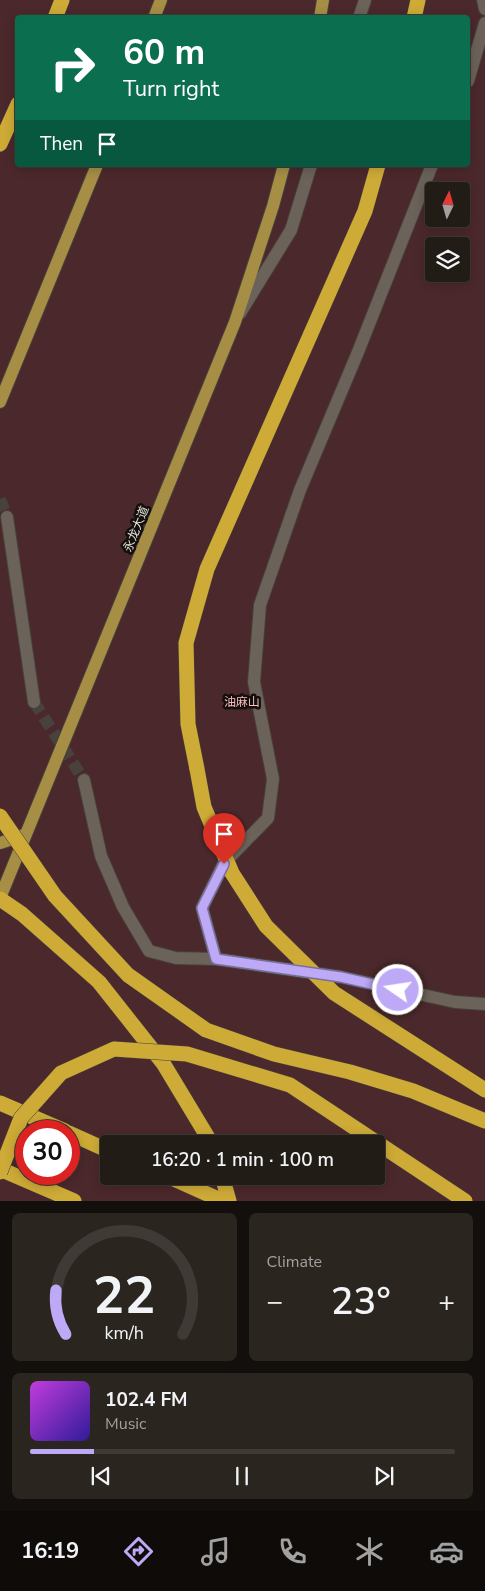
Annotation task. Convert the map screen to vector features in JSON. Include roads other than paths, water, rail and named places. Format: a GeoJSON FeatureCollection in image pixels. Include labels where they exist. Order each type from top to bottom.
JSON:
{"type":"FeatureCollection","features":[{"type":"Feature","properties":{"kind":"highway"},"geometry":{"type":"LineString","coordinates":[[56,15],[62,0]]}},
{"type":"Feature","properties":{"kind":"highway"},"geometry":{"type":"LineString","coordinates":[[0,144],[15,111]]}},
{"type":"Feature","properties":{"kind":"highway"},"geometry":{"type":"LineString","coordinates":[[377,167],[365,211],[208,569],[186,643],[188,724],[204,807],[232,872],[266,926],[334,993],[485,1090]]}},
{"type":"Feature","properties":{"kind":"highway"},"geometry":{"type":"LineString","coordinates":[[0,816],[55,896],[128,975],[206,1030],[274,1054],[350,1072],[414,1091],[485,1121]]}},
{"type":"Feature","properties":{"kind":"highway"},"geometry":{"type":"LineString","coordinates":[[0,898],[22,914],[99,982],[162,1063],[206,1135]]}},
{"type":"Feature","properties":{"kind":"highway"},"geometry":{"type":"LineString","coordinates":[[74,1201],[0,1170],[21,1118],[62,1073],[114,1048],[187,1054],[290,1085],[465,1201]]}},
{"type":"Feature","properties":{"kind":"highway"},"geometry":{"type":"LineString","coordinates":[[0,1103],[39,1120]]}},
{"type":"Feature","properties":{"kind":"highway"},"geometry":{"type":"LineString","coordinates":[[80,1138],[100,1147]]}},
{"type":"Feature","properties":{"kind":"highway"},"geometry":{"type":"LineString","coordinates":[[187,1185],[223,1201]]}},
{"type":"Feature","properties":{"kind":"highway"},"geometry":{"type":"LineString","coordinates":[[225,1185],[229,1201]]}},
{"type":"Feature","properties":{"kind":"main road"},"geometry":{"type":"LineString","coordinates":[[155,15],[161,0]]}},
{"type":"Feature","properties":{"kind":"main road"},"geometry":{"type":"LineString","coordinates":[[320,15],[323,0]]}},
{"type":"Feature","properties":{"kind":"main road"},"geometry":{"type":"LineString","coordinates":[[0,402],[96,167]]}},
{"type":"Feature","properties":{"kind":"main road","name":"永龙大道"},"geometry":{"type":"LineString","coordinates":[[0,898],[235,322],[273,206],[283,167]]}},
{"type":"Feature","properties":{"kind":"main road"},"geometry":{"type":"LineString","coordinates":[[0,843],[26,834]]}},
{"type":"Feature","properties":{"kind":"street"},"geometry":{"type":"LineString","coordinates":[[360,15],[365,0]]}},
{"type":"Feature","properties":{"kind":"street"},"geometry":{"type":"LineString","coordinates":[[483,0],[485,10]]}},
{"type":"Feature","properties":{"kind":"street"},"geometry":{"type":"LineString","coordinates":[[470,74],[485,23]]}},
{"type":"Feature","properties":{"kind":"street"},"geometry":{"type":"LineString","coordinates":[[235,322],[291,230],[310,167]]}},
{"type":"Feature","properties":{"kind":"street"},"geometry":{"type":"LineString","coordinates":[[216,959],[202,908],[224,864],[268,818],[273,779],[254,682],[260,605],[300,490],[358,352],[431,167]]}},
{"type":"Feature","properties":{"kind":"street"},"geometry":{"type":"LineString","coordinates":[[7,517],[34,702]]}},
{"type":"Feature","properties":{"kind":"street"},"geometry":{"type":"LineString","coordinates":[[84,780],[101,856],[124,907],[149,951],[176,958],[216,959],[341,977],[455,1002],[485,1004]]}},
{"type":"Feature","properties":{"kind":"tunnel"},"geometry":{"type":"LineString","coordinates":[[0,499],[7,517]]}},
{"type":"Feature","properties":{"kind":"tunnel"},"geometry":{"type":"LineString","coordinates":[[34,702],[84,780]]}},
{"type":"Feature","properties":{"kind":"park label","name":"油麻山"},"geometry":{"type":"Point","coordinates":[242,702]}}]}
